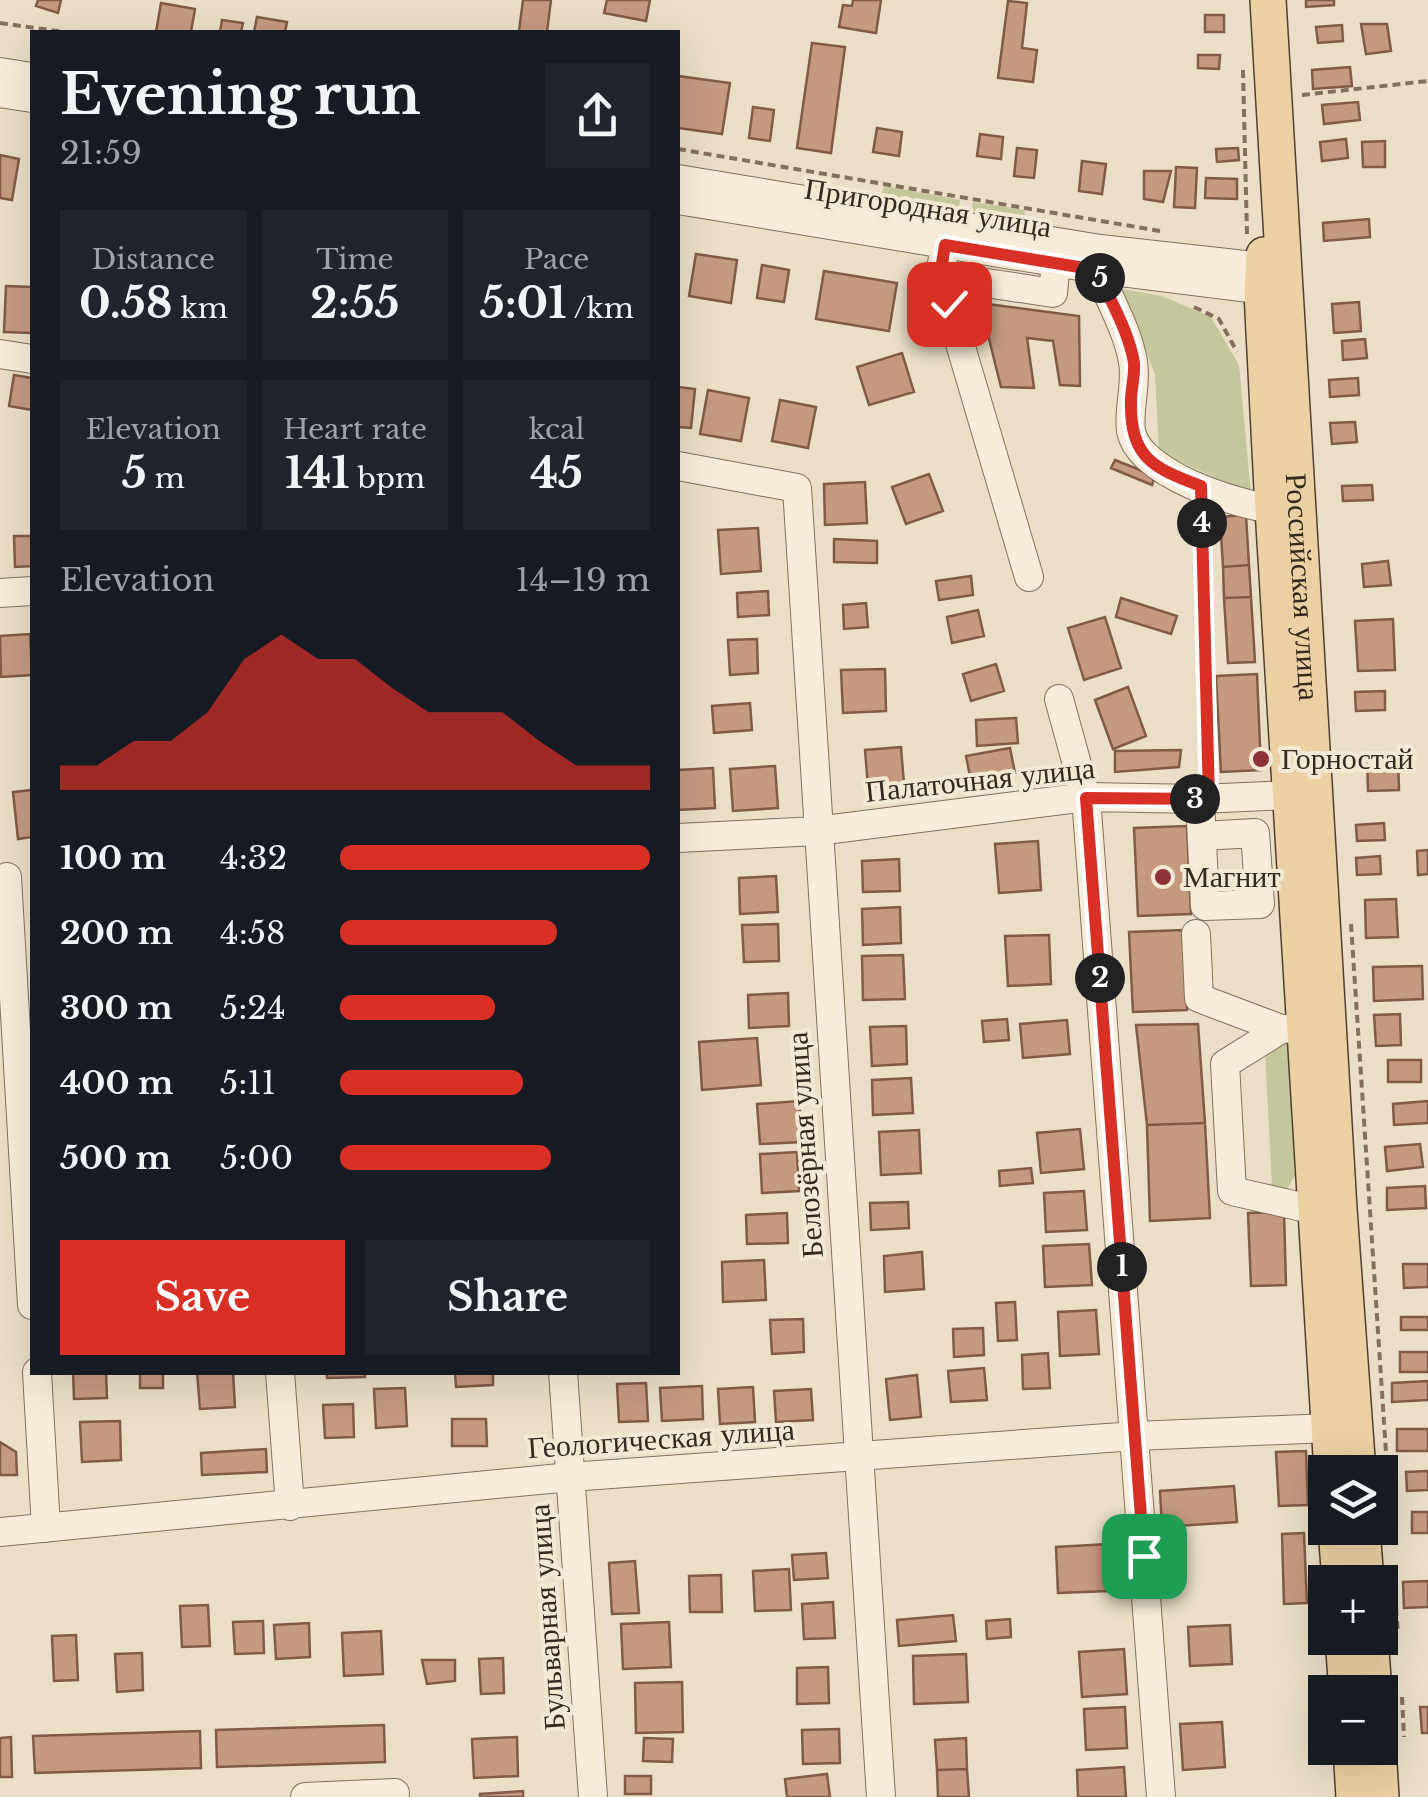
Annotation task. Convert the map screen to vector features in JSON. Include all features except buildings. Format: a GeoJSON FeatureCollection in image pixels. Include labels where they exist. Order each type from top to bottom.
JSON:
{"type":"FeatureCollection","features":[{"type":"Feature","properties":{"kind":"main road","name":"Российская улица"},"geometry":{"type":"LineString","coordinates":[[1254,0],[1303,794],[1357,1455]]}},
{"type":"Feature","properties":{"kind":"main road","name":"Российская улица"},"geometry":{"type":"LineString","coordinates":[[1268,0],[1274,279],[1272,509],[1303,794],[1292,1028],[1315,1210],[1331,1455]]}},
{"type":"Feature","properties":{"kind":"main road"},"geometry":{"type":"LineString","coordinates":[[1352,1765],[1354,1797]]}},
{"type":"Feature","properties":{"kind":"main road"},"geometry":{"type":"LineString","coordinates":[[1379,1765],[1381,1797]]}},
{"type":"Feature","properties":{"kind":"street"},"geometry":{"type":"LineString","coordinates":[[0,72],[30,77]]}},
{"type":"Feature","properties":{"kind":"street"},"geometry":{"type":"LineString","coordinates":[[0,92],[30,98]]}},
{"type":"Feature","properties":{"kind":"street","name":"Пригородная улица"},"geometry":{"type":"LineString","coordinates":[[680,180],[1274,279]]}},
{"type":"Feature","properties":{"kind":"street","name":"Пригородная улица"},"geometry":{"type":"LineString","coordinates":[[680,200],[1097,270],[1274,279]]}},
{"type":"Feature","properties":{"kind":"street"},"geometry":{"type":"LineString","coordinates":[[945,245],[940,276],[1028,576]]}},
{"type":"Feature","properties":{"kind":"street"},"geometry":{"type":"LineString","coordinates":[[940,276],[1053,293],[1056,262]]}},
{"type":"Feature","properties":{"kind":"street"},"geometry":{"type":"LineString","coordinates":[[1097,270],[1134,364],[1134,443],[1162,471],[1272,509]]}},
{"type":"Feature","properties":{"kind":"street"},"geometry":{"type":"LineString","coordinates":[[0,354],[30,360]]}},
{"type":"Feature","properties":{"kind":"street","name":"Белозёрная улица"},"geometry":{"type":"LineString","coordinates":[[680,466],[797,488],[881,1797]]}},
{"type":"Feature","properties":{"kind":"street"},"geometry":{"type":"LineString","coordinates":[[0,593],[30,592]]}},
{"type":"Feature","properties":{"kind":"street"},"geometry":{"type":"LineString","coordinates":[[1059,699],[1086,798],[1161,1797]]}},
{"type":"Feature","properties":{"kind":"street","name":"Палаточная улица"},"geometry":{"type":"LineString","coordinates":[[680,838],[817,831],[1086,798],[1204,799],[1303,794]]}},
{"type":"Feature","properties":{"kind":"street"},"geometry":{"type":"LineString","coordinates":[[1202,836],[1204,799]]}},
{"type":"Feature","properties":{"kind":"street"},"geometry":{"type":"LineString","coordinates":[[13,877],[30,1260]]}},
{"type":"Feature","properties":{"kind":"street"},"geometry":{"type":"LineString","coordinates":[[1196,934],[1199,998],[1292,1028]]}},
{"type":"Feature","properties":{"kind":"street"},"geometry":{"type":"LineString","coordinates":[[1292,1028],[1225,1064],[1232,1190],[1315,1210]]}},
{"type":"Feature","properties":{"kind":"street"},"geometry":{"type":"LineString","coordinates":[[36,1375],[46,1528]]}},
{"type":"Feature","properties":{"kind":"street"},"geometry":{"type":"LineString","coordinates":[[280,1375],[290,1506]]}},
{"type":"Feature","properties":{"kind":"street","name":"Бульварная улица"},"geometry":{"type":"LineString","coordinates":[[562,1375],[593,1797]]}},
{"type":"Feature","properties":{"kind":"street","name":"Геологическая улица"},"geometry":{"type":"LineString","coordinates":[[0,1532],[570,1477],[1135,1436],[1329,1428]]}},
{"type":"Feature","properties":{"kind":"street"},"geometry":{"type":"LineString","coordinates":[[305,1797],[395,1793]]}},
{"type":"Feature","properties":{"kind":"path"},"geometry":{"type":"LineString","coordinates":[[0,23],[50,30]]}},
{"type":"Feature","properties":{"kind":"path"},"geometry":{"type":"LineString","coordinates":[[1242,57],[1248,228]]}},
{"type":"Feature","properties":{"kind":"path"},"geometry":{"type":"LineString","coordinates":[[1297,96],[1428,81]]}},
{"type":"Feature","properties":{"kind":"path"},"geometry":{"type":"LineString","coordinates":[[680,149],[1152,228]]}},
{"type":"Feature","properties":{"kind":"path"},"geometry":{"type":"LineString","coordinates":[[1201,486],[1204,799]]}},
{"type":"Feature","properties":{"kind":"green space"},"geometry":{"type":"Polygon","coordinates":[[[884,186],[960,200],[957,217],[879,204],[884,186]]]}},
{"type":"Feature","properties":{"kind":"green space"},"geometry":{"type":"Polygon","coordinates":[[[973,202],[1025,210],[1023,227],[970,218],[973,202]]]}},
{"type":"Feature","properties":{"kind":"green space"},"geometry":{"type":"Polygon","coordinates":[[[1122,289],[1162,296],[1211,317],[1239,365],[1251,494],[1159,452],[1155,375],[1122,289]]]}},
{"type":"Feature","properties":{"kind":"green space"},"geometry":{"type":"Polygon","coordinates":[[[1277,1041],[1290,1043],[1299,1169],[1286,1191],[1272,1186],[1265,1052],[1277,1041]]]}},
{"type":"Feature","properties":{"kind":"place","name":"Горностай"},"geometry":{"type":"Point","coordinates":[1261,759]}},
{"type":"Feature","properties":{"kind":"place","name":"Магнит"},"geometry":{"type":"Point","coordinates":[1163,877]}},
{"type":"Feature","properties":{"kind":"route"},"geometry":{"type":"LineString","coordinates":[[949,304],[940,276],[945,245],[1097,270],[1134,364],[1130,396],[1134,443],[1162,471],[1201,486],[1209,799],[1086,798],[1144,1556]]}}]}
